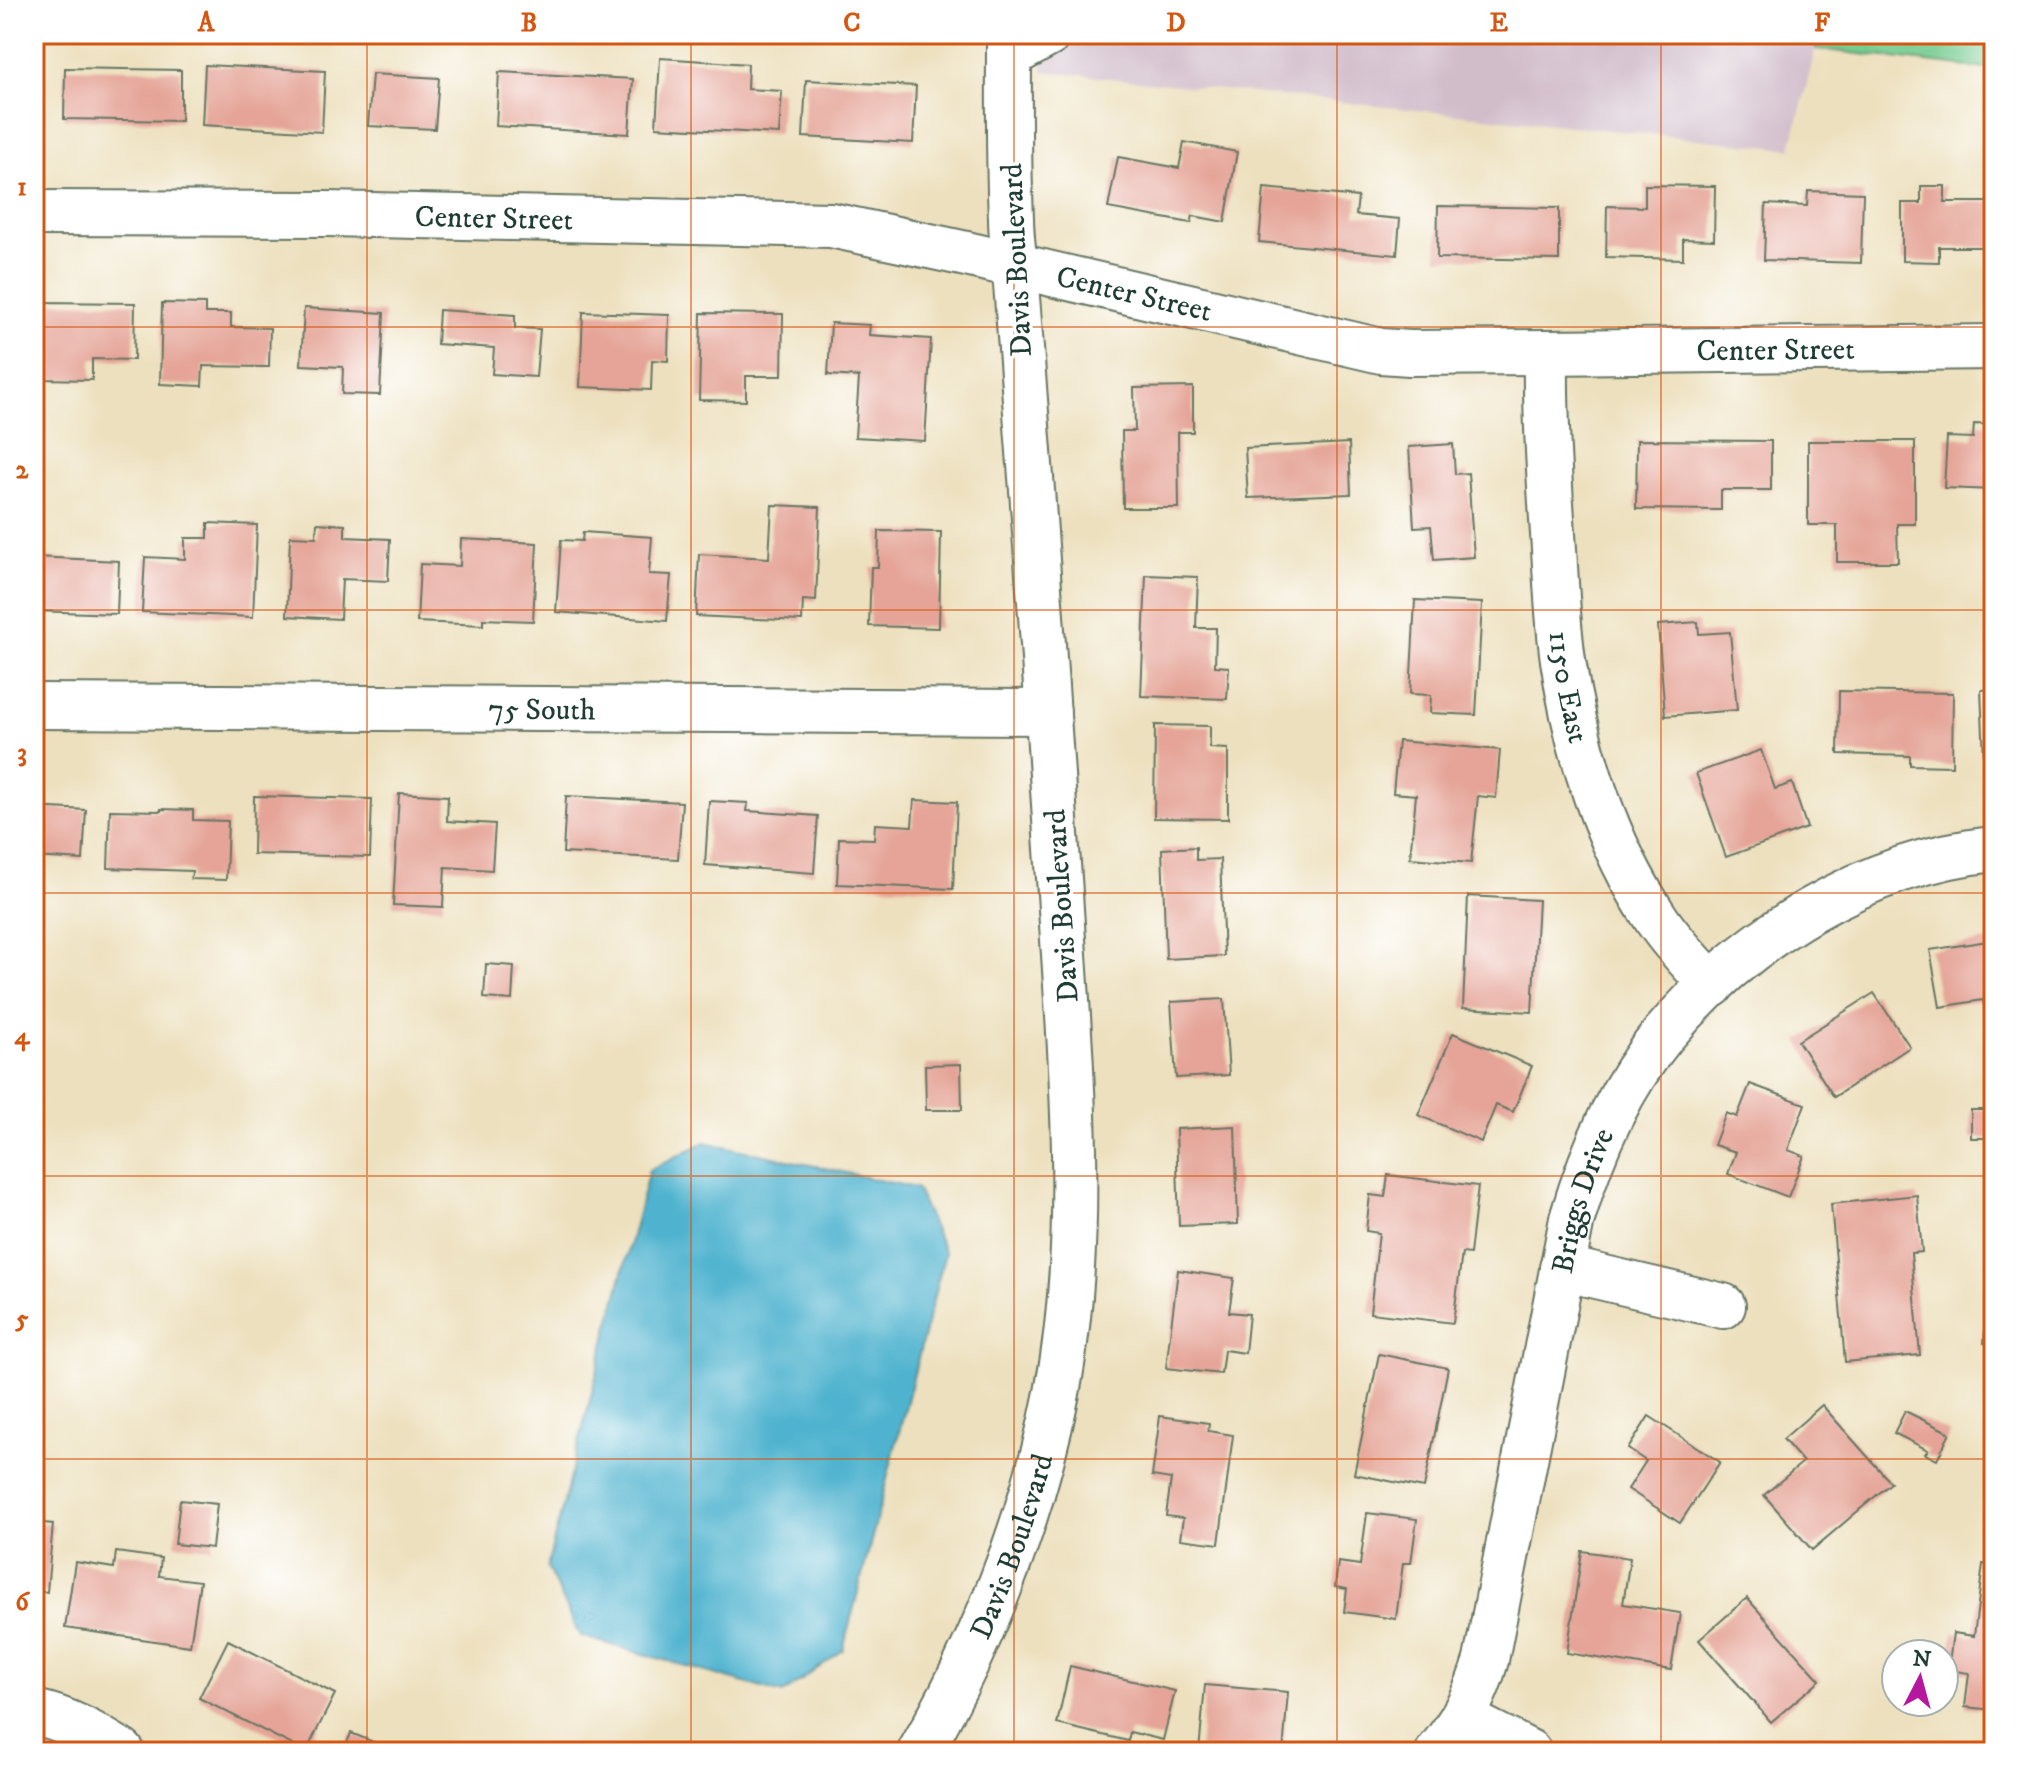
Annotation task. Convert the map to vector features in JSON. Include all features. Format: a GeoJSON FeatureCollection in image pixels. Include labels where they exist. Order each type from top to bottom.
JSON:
{"type":"FeatureCollection","features":[{"type":"Feature","properties":{"kind":"street"},"geometry":{"type":"LineString","coordinates":[[1009,45],[1049,34]]}},
{"type":"Feature","properties":{"kind":"street","name":"Davis Boulevard"},"geometry":{"type":"LineString","coordinates":[[925,1750],[991,1610],[1041,1468],[1058,1390],[1069,1312],[1073,1240],[1072,1094],[1048,712],[1011,222],[1009,45]]}},
{"type":"Feature","properties":{"kind":"street","name":"Center Street"},"geometry":{"type":"LineString","coordinates":[[34,213],[343,214],[831,225],[1381,351],[1410,353],[1994,347]]}},
{"type":"Feature","properties":{"kind":"street","name":"1150 East"},"geometry":{"type":"LineString","coordinates":[[1546,352],[1545,408],[1558,608],[1565,673],[1582,749],[1600,805],[1637,888],[1658,922],[1712,985]]}},
{"type":"Feature","properties":{"kind":"street","name":"75 South"},"geometry":{"type":"LineString","coordinates":[[34,706],[1048,712]]}},
{"type":"Feature","properties":{"kind":"street","name":"Briggs Drive"},"geometry":{"type":"LineString","coordinates":[[1450,1735],[1473,1699],[1486,1660],[1562,1268],[1584,1178],[1617,1104],[1662,1036],[1712,985],[1776,932],[1846,892],[1885,876],[1926,862],[1994,849]]}},
{"type":"Feature","properties":{"kind":"street"},"geometry":{"type":"LineString","coordinates":[[1562,1268],[1723,1306]]}},
{"type":"Feature","properties":{"kind":"street"},"geometry":{"type":"LineString","coordinates":[[34,1712],[71,1723],[102,1747]]}},
{"type":"Feature","properties":{"kind":"street"},"geometry":{"type":"LineString","coordinates":[[1450,1735],[1529,1752]]}},
{"type":"Feature","properties":{"kind":"shaded area"},"geometry":{"type":"Polygon","coordinates":[[[1043,34],[1819,34],[1791,149],[1043,71],[1043,34]]]}},
{"type":"Feature","properties":{"kind":"green space"},"geometry":{"type":"Polygon","coordinates":[[[1819,34],[1994,34],[1994,70],[1816,49],[1819,34]]]}},
{"type":"Feature","properties":{"kind":"water"},"geometry":{"type":"Polygon","coordinates":[[[705,1142],[916,1188],[945,1253],[843,1650],[783,1694],[580,1636],[547,1567],[649,1170],[705,1142]]]}},
{"type":"Feature","properties":{"kind":"building"},"geometry":{"type":"Polygon","coordinates":[[[660,58],[748,64],[747,89],[782,91],[779,134],[656,127],[660,58]]]}},
{"type":"Feature","properties":{"kind":"building"},"geometry":{"type":"Polygon","coordinates":[[[205,65],[325,71],[322,132],[202,125],[205,65]]]}},
{"type":"Feature","properties":{"kind":"building"},"geometry":{"type":"Polygon","coordinates":[[[65,68],[181,70],[181,121],[64,119],[65,68]]]}},
{"type":"Feature","properties":{"kind":"building"},"geometry":{"type":"Polygon","coordinates":[[[499,72],[633,79],[629,134],[496,126],[499,72]]]}},
{"type":"Feature","properties":{"kind":"building"},"geometry":{"type":"Polygon","coordinates":[[[372,74],[439,78],[435,129],[368,126],[372,74]]]}},
{"type":"Feature","properties":{"kind":"building"},"geometry":{"type":"Polygon","coordinates":[[[806,80],[916,86],[913,143],[803,137],[806,80]]]}},
{"type":"Feature","properties":{"kind":"building"},"geometry":{"type":"Polygon","coordinates":[[[1184,142],[1237,152],[1225,222],[1193,216],[1191,223],[1108,208],[1118,157],[1179,168],[1184,142]]]}},
{"type":"Feature","properties":{"kind":"building"},"geometry":{"type":"Polygon","coordinates":[[[1645,185],[1715,186],[1714,240],[1683,239],[1683,259],[1606,257],[1607,206],[1645,207],[1645,185]]]}},
{"type":"Feature","properties":{"kind":"building"},"geometry":{"type":"Polygon","coordinates":[[[1921,186],[1945,186],[1945,202],[1994,202],[1994,247],[1939,247],[1939,262],[1902,261],[1902,203],[1921,203],[1921,186]]]}},
{"type":"Feature","properties":{"kind":"building"},"geometry":{"type":"Polygon","coordinates":[[[1264,188],[1358,197],[1356,215],[1400,219],[1397,255],[1259,242],[1264,188]]]}},
{"type":"Feature","properties":{"kind":"building"},"geometry":{"type":"Polygon","coordinates":[[[1808,191],[1863,193],[1861,263],[1764,260],[1766,204],[1807,206],[1808,191]]]}},
{"type":"Feature","properties":{"kind":"building"},"geometry":{"type":"Polygon","coordinates":[[[1438,206],[1559,208],[1559,260],[1437,258],[1438,206]]]}},
{"type":"Feature","properties":{"kind":"building"},"geometry":{"type":"Polygon","coordinates":[[[41,302],[135,303],[134,360],[92,359],[92,380],[40,379],[41,302]]]}},
{"type":"Feature","properties":{"kind":"building"},"geometry":{"type":"Polygon","coordinates":[[[162,303],[205,304],[205,313],[231,313],[231,327],[270,328],[269,367],[203,366],[202,386],[160,384],[162,303]]]}},
{"type":"Feature","properties":{"kind":"building"},"geometry":{"type":"Polygon","coordinates":[[[304,308],[384,313],[380,395],[342,394],[343,367],[301,365],[304,308]]]}},
{"type":"Feature","properties":{"kind":"building"},"geometry":{"type":"Polygon","coordinates":[[[439,310],[515,315],[515,328],[540,329],[536,377],[492,374],[494,348],[437,344],[439,310]]]}},
{"type":"Feature","properties":{"kind":"building"},"geometry":{"type":"Polygon","coordinates":[[[583,312],[669,315],[668,361],[652,360],[651,390],[580,387],[583,312]]]}},
{"type":"Feature","properties":{"kind":"building"},"geometry":{"type":"Polygon","coordinates":[[[701,313],[783,314],[782,376],[746,376],[746,401],[699,400],[701,313]]]}},
{"type":"Feature","properties":{"kind":"building"},"geometry":{"type":"Polygon","coordinates":[[[831,323],[870,325],[869,335],[931,339],[925,441],[855,437],[859,377],[828,375],[831,323]]]}},
{"type":"Feature","properties":{"kind":"building"},"geometry":{"type":"Polygon","coordinates":[[[1193,387],[1193,432],[1178,432],[1179,508],[1123,508],[1122,431],[1135,431],[1134,388],[1193,387]]]}},
{"type":"Feature","properties":{"kind":"building"},"geometry":{"type":"Polygon","coordinates":[[[1974,424],[1994,425],[1994,490],[1944,488],[1947,437],[1973,438],[1974,424]]]}},
{"type":"Feature","properties":{"kind":"building"},"geometry":{"type":"Polygon","coordinates":[[[1637,440],[1771,441],[1771,490],[1721,490],[1721,510],[1636,509],[1637,440]]]}},
{"type":"Feature","properties":{"kind":"building"},"geometry":{"type":"Polygon","coordinates":[[[1808,441],[1915,441],[1915,524],[1897,524],[1898,562],[1837,562],[1837,525],[1808,525],[1808,441]]]}},
{"type":"Feature","properties":{"kind":"building"},"geometry":{"type":"Polygon","coordinates":[[[1349,443],[1351,494],[1248,498],[1245,448],[1349,443]]]}},
{"type":"Feature","properties":{"kind":"building"},"geometry":{"type":"Polygon","coordinates":[[[1453,444],[1455,474],[1468,473],[1474,557],[1434,560],[1431,526],[1414,527],[1409,447],[1453,444]]]}},
{"type":"Feature","properties":{"kind":"building"},"geometry":{"type":"Polygon","coordinates":[[[772,505],[820,507],[816,601],[803,600],[802,621],[696,616],[699,554],[769,558],[772,505]]]}},
{"type":"Feature","properties":{"kind":"building"},"geometry":{"type":"Polygon","coordinates":[[[208,523],[257,525],[253,617],[142,612],[145,557],[185,559],[185,538],[208,538],[208,523]]]}},
{"type":"Feature","properties":{"kind":"building"},"geometry":{"type":"Polygon","coordinates":[[[317,523],[345,525],[345,537],[390,539],[388,581],[342,579],[340,619],[287,616],[290,536],[316,537],[317,523]]]}},
{"type":"Feature","properties":{"kind":"building"},"geometry":{"type":"Polygon","coordinates":[[[879,531],[941,532],[939,628],[869,626],[871,567],[878,567],[879,531]]]}},
{"type":"Feature","properties":{"kind":"building"},"geometry":{"type":"Polygon","coordinates":[[[583,532],[652,537],[649,574],[671,575],[667,621],[556,612],[561,540],[582,541],[583,532]]]}},
{"type":"Feature","properties":{"kind":"building"},"geometry":{"type":"Polygon","coordinates":[[[461,539],[537,543],[533,621],[483,619],[483,625],[417,622],[420,564],[460,566],[461,539]]]}},
{"type":"Feature","properties":{"kind":"building"},"geometry":{"type":"Polygon","coordinates":[[[34,557],[119,561],[117,614],[34,611],[34,557]]]}},
{"type":"Feature","properties":{"kind":"building"},"geometry":{"type":"Polygon","coordinates":[[[1146,575],[1198,577],[1196,628],[1216,628],[1215,666],[1229,667],[1227,699],[1141,696],[1146,575]]]}},
{"type":"Feature","properties":{"kind":"building"},"geometry":{"type":"Polygon","coordinates":[[[1415,600],[1482,603],[1476,715],[1430,713],[1431,695],[1410,694],[1415,600]]]}},
{"type":"Feature","properties":{"kind":"building"},"geometry":{"type":"Polygon","coordinates":[[[1698,622],[1699,634],[1730,632],[1737,710],[1665,716],[1658,625],[1698,622]]]}},
{"type":"Feature","properties":{"kind":"building"},"geometry":{"type":"Polygon","coordinates":[[[1994,689],[1994,758],[1984,758],[1981,690],[1994,689]]]}},
{"type":"Feature","properties":{"kind":"building"},"geometry":{"type":"Polygon","coordinates":[[[1839,691],[1953,693],[1952,766],[1910,765],[1910,756],[1838,754],[1839,691]]]}},
{"type":"Feature","properties":{"kind":"building"},"geometry":{"type":"Polygon","coordinates":[[[1155,725],[1210,726],[1210,748],[1228,749],[1228,819],[1154,818],[1155,725]]]}},
{"type":"Feature","properties":{"kind":"building"},"geometry":{"type":"Polygon","coordinates":[[[1398,741],[1500,750],[1496,798],[1478,796],[1471,863],[1410,858],[1416,795],[1393,793],[1398,741]]]}},
{"type":"Feature","properties":{"kind":"building"},"geometry":{"type":"Polygon","coordinates":[[[1761,750],[1775,789],[1792,783],[1807,828],[1726,857],[1696,773],[1761,750]]]}},
{"type":"Feature","properties":{"kind":"building"},"geometry":{"type":"Polygon","coordinates":[[[399,793],[448,796],[447,821],[495,824],[492,870],[445,867],[443,907],[393,905],[399,793]]]}},
{"type":"Feature","properties":{"kind":"building"},"geometry":{"type":"Polygon","coordinates":[[[254,796],[372,799],[370,857],[253,854],[254,796]]]}},
{"type":"Feature","properties":{"kind":"building"},"geometry":{"type":"Polygon","coordinates":[[[566,796],[682,802],[678,859],[563,853],[566,796]]]}},
{"type":"Feature","properties":{"kind":"building"},"geometry":{"type":"Polygon","coordinates":[[[914,800],[957,802],[953,889],[837,884],[839,838],[874,839],[875,824],[912,826],[914,800]]]}},
{"type":"Feature","properties":{"kind":"building"},"geometry":{"type":"Polygon","coordinates":[[[709,801],[748,803],[747,811],[818,816],[814,873],[705,865],[709,801]]]}},
{"type":"Feature","properties":{"kind":"building"},"geometry":{"type":"Polygon","coordinates":[[[34,807],[86,810],[83,860],[34,857],[34,807]]]}},
{"type":"Feature","properties":{"kind":"building"},"geometry":{"type":"Polygon","coordinates":[[[110,810],[193,810],[193,820],[228,821],[226,880],[191,879],[192,871],[108,868],[110,810]]]}},
{"type":"Feature","properties":{"kind":"building"},"geometry":{"type":"Polygon","coordinates":[[[1196,847],[1196,860],[1220,859],[1224,956],[1166,959],[1162,849],[1196,847]]]}},
{"type":"Feature","properties":{"kind":"building"},"geometry":{"type":"Polygon","coordinates":[[[1468,896],[1538,900],[1532,1012],[1463,1008],[1468,896]]]}},
{"type":"Feature","properties":{"kind":"building"},"geometry":{"type":"Polygon","coordinates":[[[1994,940],[1994,1015],[1986,1017],[1983,1000],[1940,1007],[1930,950],[1994,940]]]}},
{"type":"Feature","properties":{"kind":"building"},"geometry":{"type":"Polygon","coordinates":[[[486,964],[514,966],[512,1000],[484,998],[486,964]]]}},
{"type":"Feature","properties":{"kind":"building"},"geometry":{"type":"Polygon","coordinates":[[[1874,993],[1910,1047],[1834,1097],[1798,1041],[1874,993]]]}},
{"type":"Feature","properties":{"kind":"building"},"geometry":{"type":"Polygon","coordinates":[[[1224,999],[1229,1075],[1176,1078],[1171,1002],[1224,999]]]}},
{"type":"Feature","properties":{"kind":"building"},"geometry":{"type":"Polygon","coordinates":[[[1453,1033],[1532,1066],[1513,1112],[1496,1105],[1481,1142],[1418,1115],[1453,1033]]]}},
{"type":"Feature","properties":{"kind":"building"},"geometry":{"type":"Polygon","coordinates":[[[961,1064],[962,1110],[926,1110],[925,1065],[961,1064]]]}},
{"type":"Feature","properties":{"kind":"building"},"geometry":{"type":"Polygon","coordinates":[[[1750,1084],[1805,1104],[1788,1150],[1804,1156],[1788,1197],[1728,1174],[1736,1152],[1714,1145],[1726,1113],[1737,1117],[1750,1084]]]}},
{"type":"Feature","properties":{"kind":"building"},"geometry":{"type":"Polygon","coordinates":[[[1971,1110],[1994,1110],[1994,1138],[1971,1138],[1971,1110]]]}},
{"type":"Feature","properties":{"kind":"building"},"geometry":{"type":"Polygon","coordinates":[[[1235,1126],[1238,1224],[1179,1226],[1176,1129],[1235,1126]]]}},
{"type":"Feature","properties":{"kind":"building"},"geometry":{"type":"Polygon","coordinates":[[[1388,1175],[1478,1186],[1470,1254],[1462,1253],[1453,1323],[1370,1313],[1379,1233],[1366,1231],[1370,1195],[1385,1197],[1388,1175]]]}},
{"type":"Feature","properties":{"kind":"building"},"geometry":{"type":"Polygon","coordinates":[[[1917,1195],[1922,1252],[1911,1253],[1920,1355],[1845,1362],[1831,1204],[1917,1195]]]}},
{"type":"Feature","properties":{"kind":"building"},"geometry":{"type":"Polygon","coordinates":[[[1994,1236],[1994,1344],[1984,1343],[1994,1236]]]}},
{"type":"Feature","properties":{"kind":"building"},"geometry":{"type":"Polygon","coordinates":[[[1178,1270],[1234,1278],[1229,1312],[1249,1314],[1245,1353],[1224,1350],[1221,1374],[1166,1368],[1178,1270]]]}},
{"type":"Feature","properties":{"kind":"building"},"geometry":{"type":"Polygon","coordinates":[[[1379,1354],[1448,1368],[1424,1488],[1354,1474],[1379,1354]]]}},
{"type":"Feature","properties":{"kind":"building"},"geometry":{"type":"Polygon","coordinates":[[[1822,1405],[1891,1483],[1812,1550],[1764,1495],[1803,1462],[1783,1439],[1822,1405]]]}},
{"type":"Feature","properties":{"kind":"building"},"geometry":{"type":"Polygon","coordinates":[[[1905,1411],[1950,1433],[1937,1460],[1925,1454],[1928,1450],[1894,1433],[1905,1411]]]}},
{"type":"Feature","properties":{"kind":"building"},"geometry":{"type":"Polygon","coordinates":[[[1160,1416],[1209,1423],[1208,1431],[1233,1435],[1219,1544],[1180,1539],[1183,1518],[1166,1516],[1171,1479],[1152,1476],[1160,1416]]]}},
{"type":"Feature","properties":{"kind":"building"},"geometry":{"type":"Polygon","coordinates":[[[1649,1416],[1720,1462],[1680,1523],[1628,1489],[1646,1461],[1628,1449],[1649,1416]]]}},
{"type":"Feature","properties":{"kind":"building"},"geometry":{"type":"Polygon","coordinates":[[[180,1500],[217,1504],[212,1548],[175,1544],[180,1500]]]}},
{"type":"Feature","properties":{"kind":"building"},"geometry":{"type":"Polygon","coordinates":[[[1367,1513],[1417,1519],[1411,1563],[1403,1563],[1396,1619],[1344,1612],[1347,1589],[1335,1587],[1338,1562],[1360,1565],[1367,1513]]]}},
{"type":"Feature","properties":{"kind":"building"},"geometry":{"type":"Polygon","coordinates":[[[34,1522],[53,1524],[47,1592],[34,1591],[34,1522]]]}},
{"type":"Feature","properties":{"kind":"building"},"geometry":{"type":"Polygon","coordinates":[[[1582,1551],[1630,1558],[1623,1604],[1680,1613],[1671,1670],[1567,1653],[1582,1551]]]}},
{"type":"Feature","properties":{"kind":"building"},"geometry":{"type":"Polygon","coordinates":[[[116,1552],[161,1558],[159,1576],[200,1581],[190,1646],[65,1628],[75,1562],[114,1568],[116,1552]]]}},
{"type":"Feature","properties":{"kind":"building"},"geometry":{"type":"Polygon","coordinates":[[[1983,1564],[1994,1565],[1994,1710],[1965,1707],[1969,1673],[1960,1672],[1960,1638],[1952,1638],[1953,1633],[1974,1636],[1983,1564]]]}},
{"type":"Feature","properties":{"kind":"building"},"geometry":{"type":"Polygon","coordinates":[[[1747,1598],[1820,1680],[1771,1722],[1699,1640],[1747,1598]]]}},
{"type":"Feature","properties":{"kind":"building"},"geometry":{"type":"Polygon","coordinates":[[[228,1640],[335,1694],[306,1752],[199,1698],[228,1640]]]}},
{"type":"Feature","properties":{"kind":"building"},"geometry":{"type":"Polygon","coordinates":[[[1070,1666],[1175,1691],[1163,1740],[1130,1732],[1128,1741],[1057,1724],[1070,1666]]]}},
{"type":"Feature","properties":{"kind":"building"},"geometry":{"type":"Polygon","coordinates":[[[1205,1685],[1288,1692],[1283,1752],[1199,1752],[1205,1685]]]}},
{"type":"Feature","properties":{"kind":"building"},"geometry":{"type":"Polygon","coordinates":[[[351,1733],[398,1752],[343,1752],[351,1733]]]}}]}
